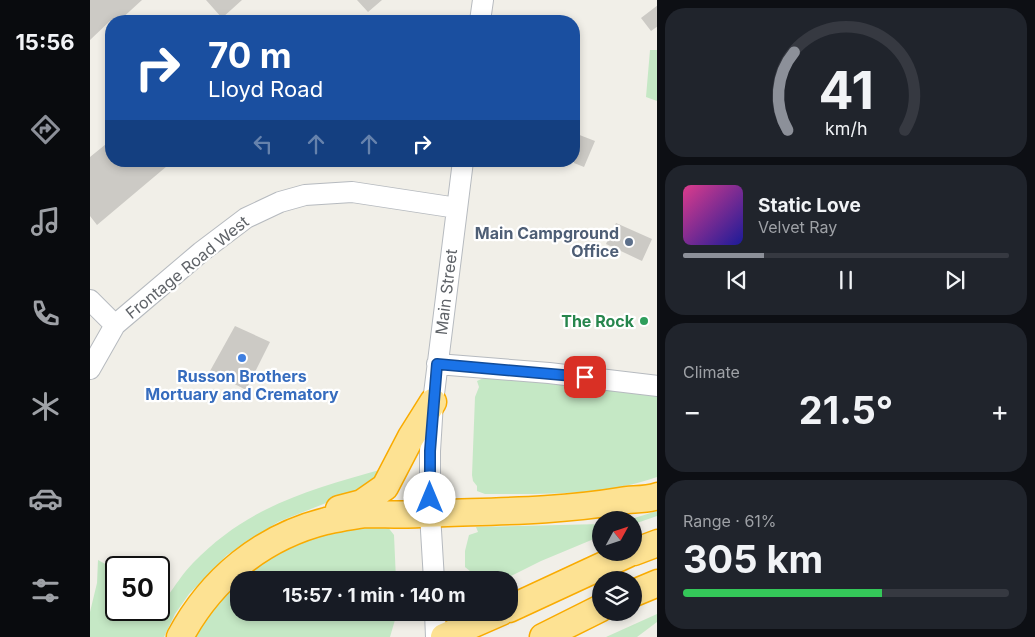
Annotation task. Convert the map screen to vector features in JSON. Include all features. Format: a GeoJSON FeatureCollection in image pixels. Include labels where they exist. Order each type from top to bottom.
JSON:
{"type":"FeatureCollection","features":[{"type":"Feature","properties":{"kind":"highway"},"geometry":{"type":"LineString","coordinates":[[311,525],[317,518],[327,513],[362,503],[385,487],[411,437],[433,402]]}},
{"type":"Feature","properties":{"kind":"highway"},"geometry":{"type":"LineString","coordinates":[[180,637],[203,600],[223,578],[272,541],[301,528],[366,514],[430,514],[590,506],[646,497],[657,487]]}},
{"type":"Feature","properties":{"kind":"highway"},"geometry":{"type":"LineString","coordinates":[[642,549],[657,543]]}},
{"type":"Feature","properties":{"kind":"highway"},"geometry":{"type":"LineString","coordinates":[[518,605],[613,561]]}},
{"type":"Feature","properties":{"kind":"highway"},"geometry":{"type":"LineString","coordinates":[[642,590],[657,583]]}},
{"type":"Feature","properties":{"kind":"highway"},"geometry":{"type":"LineString","coordinates":[[543,637],[592,612]]}},
{"type":"Feature","properties":{"kind":"highway"},"geometry":{"type":"LineString","coordinates":[[444,637],[481,621]]}},
{"type":"Feature","properties":{"kind":"highway"},"geometry":{"type":"LineString","coordinates":[[462,637],[489,621]]}},
{"type":"Feature","properties":{"kind":"street"},"geometry":{"type":"LineString","coordinates":[[481,15],[483,0]]}},
{"type":"Feature","properties":{"kind":"street","name":"Main Street"},"geometry":{"type":"LineString","coordinates":[[433,571],[430,514],[430,451],[433,402],[462,167]]}},
{"type":"Feature","properties":{"kind":"street","name":"Frontage Road West"},"geometry":{"type":"LineString","coordinates":[[90,369],[114,325],[232,228],[246,218],[280,202],[305,195],[352,192],[457,208]]}},
{"type":"Feature","properties":{"kind":"street"},"geometry":{"type":"LineString","coordinates":[[90,300],[114,325]]}},
{"type":"Feature","properties":{"kind":"street"},"geometry":{"type":"LineString","coordinates":[[437,364],[558,374],[657,386]]}},
{"type":"Feature","properties":{"kind":"street"},"geometry":{"type":"LineString","coordinates":[[435,621],[436,637]]}},
{"type":"Feature","properties":{"kind":"green space"},"geometry":{"type":"Polygon","coordinates":[[[650,50],[657,50],[657,101],[646,97],[650,50]]]}},
{"type":"Feature","properties":{"kind":"green space"},"geometry":{"type":"Polygon","coordinates":[[[488,376],[657,393],[657,477],[616,488],[572,493],[485,494],[477,491],[472,475],[475,397],[479,387],[477,381],[488,376]]]}},
{"type":"Feature","properties":{"kind":"green space"},"geometry":{"type":"Polygon","coordinates":[[[383,469],[378,478],[349,498],[326,503],[278,522],[227,555],[189,594],[175,614],[164,637],[90,637],[90,612],[97,583],[98,560],[105,564],[105,621],[170,621],[170,593],[182,575],[214,543],[235,527],[281,502],[383,469]]]}},
{"type":"Feature","properties":{"kind":"green space"},"geometry":{"type":"Polygon","coordinates":[[[657,511],[657,516],[642,521],[642,516],[657,511]]]}},
{"type":"Feature","properties":{"kind":"green space"},"geometry":{"type":"Polygon","coordinates":[[[377,521],[388,523],[387,526],[394,535],[396,571],[249,571],[294,543],[355,525],[377,521]]]}},
{"type":"Feature","properties":{"kind":"green space"},"geometry":{"type":"Polygon","coordinates":[[[592,524],[592,540],[518,572],[470,571],[465,567],[465,551],[469,535],[478,532],[476,527],[592,524]]]}},
{"type":"Feature","properties":{"kind":"green space"},"geometry":{"type":"Polygon","coordinates":[[[230,587],[230,621],[395,621],[390,637],[189,637],[219,597],[230,587]]]}},
{"type":"Feature","properties":{"kind":"green space"},"geometry":{"type":"Polygon","coordinates":[[[657,614],[657,622],[637,637],[606,637],[642,621],[657,614]]]}},
{"type":"Feature","properties":{"kind":"building"},"geometry":{"type":"Polygon","coordinates":[[[90,0],[142,0],[126,15],[105,15],[105,26],[90,40],[90,0]]]}},
{"type":"Feature","properties":{"kind":"building"},"geometry":{"type":"Polygon","coordinates":[[[206,0],[242,0],[225,15],[219,15],[206,0]]]}},
{"type":"Feature","properties":{"kind":"building"},"geometry":{"type":"Polygon","coordinates":[[[357,0],[382,0],[368,12],[357,0]]]}},
{"type":"Feature","properties":{"kind":"building"},"geometry":{"type":"Polygon","coordinates":[[[657,6],[657,27],[651,31],[641,18],[657,6]]]}},
{"type":"Feature","properties":{"kind":"building"},"geometry":{"type":"Polygon","coordinates":[[[580,135],[595,141],[584,167],[580,165],[580,135]]]}},
{"type":"Feature","properties":{"kind":"building"},"geometry":{"type":"Polygon","coordinates":[[[105,145],[105,167],[166,167],[97,225],[90,216],[90,157],[105,145]]]}},
{"type":"Feature","properties":{"kind":"building","name":"Main Campground Office"},"geometry":{"type":"Polygon","coordinates":[[[616,223],[652,239],[642,261],[606,244],[616,223]]]}},
{"type":"Feature","properties":{"kind":"building"},"geometry":{"type":"Polygon","coordinates":[[[235,326],[270,342],[246,390],[210,371],[235,326]]]}},
{"type":"Feature","properties":{"kind":"place","name":"Main Campground Office"},"geometry":{"type":"Point","coordinates":[629,242]}},
{"type":"Feature","properties":{"kind":"place","name":"The Rock"},"geometry":{"type":"Point","coordinates":[644,321]}},
{"type":"Feature","properties":{"kind":"place","name":"Russon Brothers Mortuary and Crematory"},"geometry":{"type":"Point","coordinates":[242,358]}},
{"type":"Feature","properties":{"kind":"route"},"geometry":{"type":"LineString","coordinates":[[430,498],[430,451],[437,364],[585,377]]}}]}
